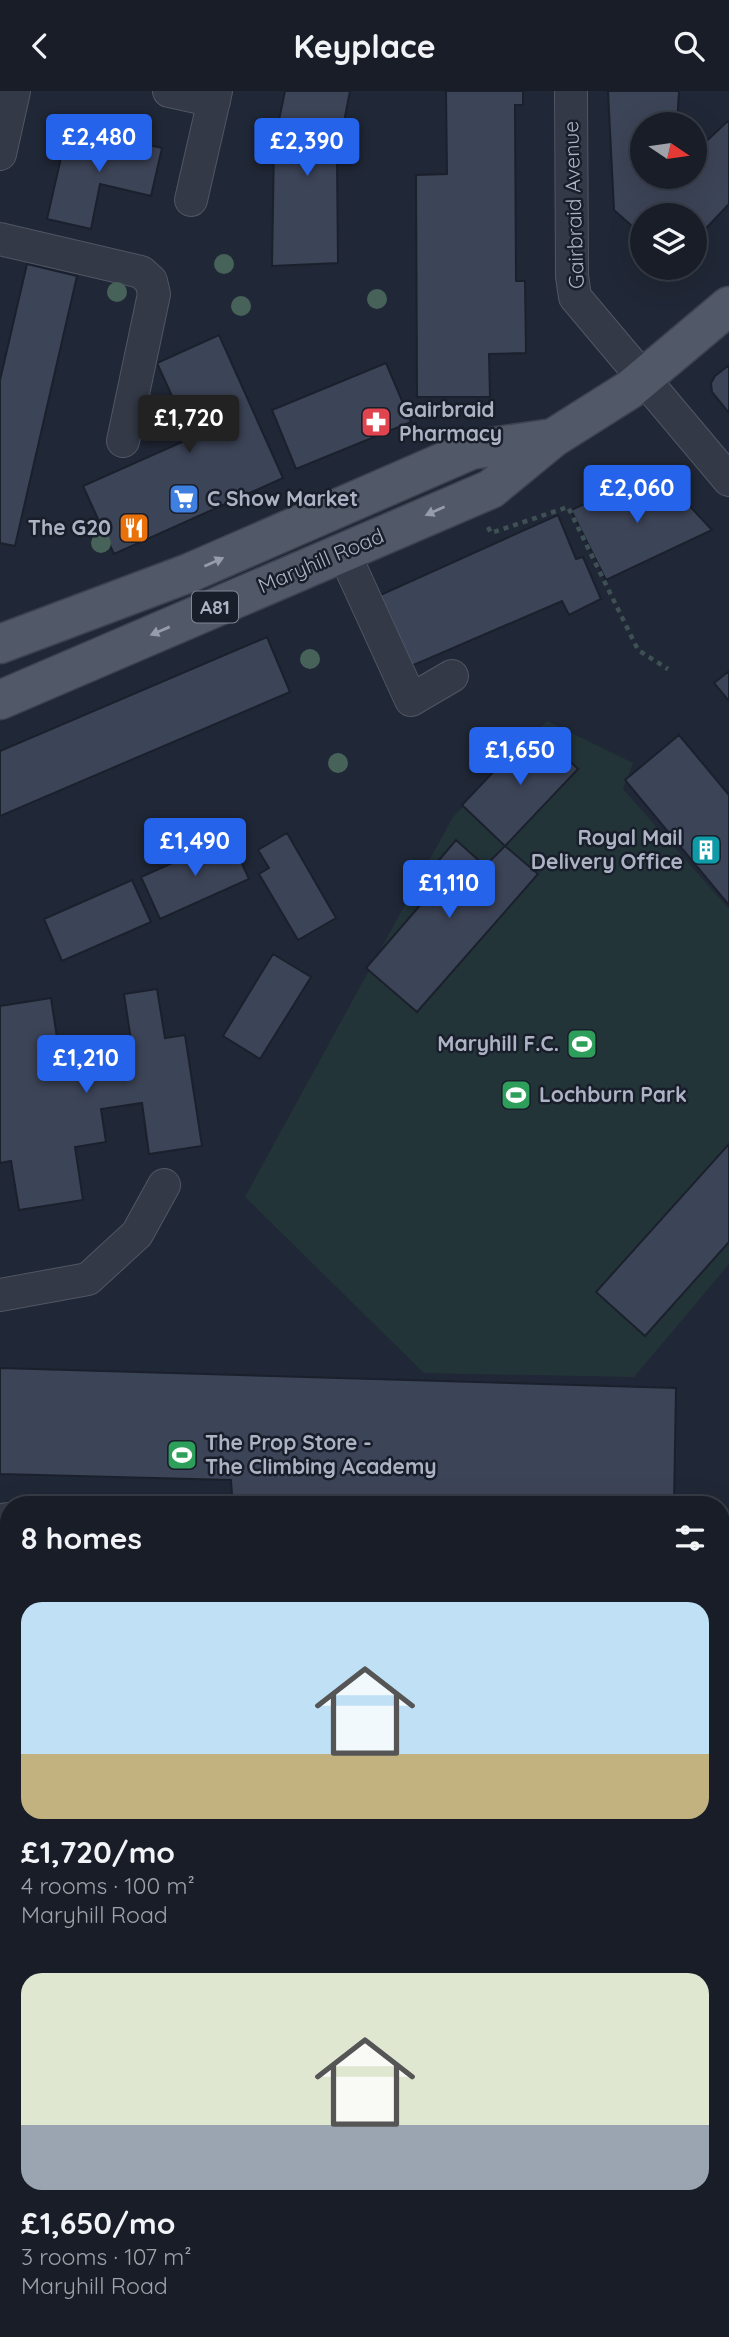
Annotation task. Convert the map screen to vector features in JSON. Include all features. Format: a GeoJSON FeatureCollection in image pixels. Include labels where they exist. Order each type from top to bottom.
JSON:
{"type":"FeatureCollection","features":[{"type":"Feature","properties":{"kind":"main road","name":"Maryhill Road"},"geometry":{"type":"LineString","coordinates":[[0,700],[491,489],[553,438],[644,379],[729,306]]}},
{"type":"Feature","properties":{"kind":"main road","name":"Maryhill Road"},"geometry":{"type":"LineString","coordinates":[[0,645],[189,573],[471,450],[553,438]]}},
{"type":"Feature","properties":{"kind":"street"},"geometry":{"type":"LineString","coordinates":[[0,154],[14,91]]}},
{"type":"Feature","properties":{"kind":"street"},"geometry":{"type":"LineString","coordinates":[[169,91],[215,96],[191,200]]}},
{"type":"Feature","properties":{"kind":"street","name":"Gairbraid Avenue"},"geometry":{"type":"LineString","coordinates":[[571,91],[572,276],[575,297],[729,480]]}},
{"type":"Feature","properties":{"kind":"street"},"geometry":{"type":"LineString","coordinates":[[0,239],[141,272],[151,281],[154,294],[123,441]]}},
{"type":"Feature","properties":{"kind":"street"},"geometry":{"type":"LineString","coordinates":[[343,551],[411,700],[452,676]]}},
{"type":"Feature","properties":{"kind":"street"},"geometry":{"type":"LineString","coordinates":[[0,1295],[88,1279],[137,1234],[164,1185]]}},
{"type":"Feature","properties":{"kind":"path"},"geometry":{"type":"LineString","coordinates":[[485,522],[491,533],[568,507],[638,650],[668,669]]}},
{"type":"Feature","properties":{"kind":"shaded area","name":"Lochburn Park"},"geometry":{"type":"Polygon","coordinates":[[[547,721],[633,763],[623,789],[729,909],[729,1264],[634,1377],[424,1373],[245,1197],[453,817],[547,721]]]}},
{"type":"Feature","properties":{"kind":"building"},"geometry":{"type":"Polygon","coordinates":[[[285,91],[350,91],[337,158],[338,263],[272,266],[274,144],[285,91]]]}},
{"type":"Feature","properties":{"kind":"building"},"geometry":{"type":"Polygon","coordinates":[[[446,91],[523,91],[523,105],[515,105],[516,281],[525,281],[526,353],[489,354],[490,397],[417,397],[416,175],[447,174],[446,91]]]}},
{"type":"Feature","properties":{"kind":"building"},"geometry":{"type":"Polygon","coordinates":[[[608,91],[679,91],[678,112],[630,112],[630,189],[707,189],[707,141],[729,120],[729,204],[707,227],[707,203],[630,203],[630,224],[614,210],[608,91]]]}},
{"type":"Feature","properties":{"kind":"building"},"geometry":{"type":"Polygon","coordinates":[[[68,127],[162,148],[151,196],[100,184],[91,229],[47,219],[68,127]]]}},
{"type":"Feature","properties":{"kind":"building"},"geometry":{"type":"Polygon","coordinates":[[[27,264],[77,276],[15,546],[0,543],[0,380],[27,264]]]}},
{"type":"Feature","properties":{"kind":"building"},"geometry":{"type":"Polygon","coordinates":[[[219,335],[283,478],[114,554],[83,486],[191,438],[157,363],[219,335]]]}},
{"type":"Feature","properties":{"kind":"building"},"geometry":{"type":"Polygon","coordinates":[[[386,363],[411,422],[296,469],[272,410],[386,363]]]}},
{"type":"Feature","properties":{"kind":"building"},"geometry":{"type":"Polygon","coordinates":[[[729,365],[729,413],[712,392],[711,383],[715,376],[729,365]]]}},
{"type":"Feature","properties":{"kind":"building"},"geometry":{"type":"Polygon","coordinates":[[[660,471],[674,503],[683,499],[712,530],[606,580],[571,510],[660,471]]]}},
{"type":"Feature","properties":{"kind":"building"},"geometry":{"type":"Polygon","coordinates":[[[558,515],[576,559],[583,557],[601,599],[569,615],[562,601],[409,667],[376,597],[558,515]]]}},
{"type":"Feature","properties":{"kind":"building"},"geometry":{"type":"Polygon","coordinates":[[[267,637],[290,692],[0,816],[0,751],[267,637]]]}},
{"type":"Feature","properties":{"kind":"building"},"geometry":{"type":"Polygon","coordinates":[[[729,671],[729,701],[714,683],[729,671]]]}},
{"type":"Feature","properties":{"kind":"building"},"geometry":{"type":"Polygon","coordinates":[[[535,728],[578,769],[505,846],[462,805],[535,728]]]}},
{"type":"Feature","properties":{"kind":"building","name":"Royal Mail Delivery Office"},"geometry":{"type":"Polygon","coordinates":[[[679,735],[729,795],[729,905],[625,780],[679,735]]]}},
{"type":"Feature","properties":{"kind":"building"},"geometry":{"type":"Polygon","coordinates":[[[287,833],[336,918],[298,940],[259,874],[269,868],[258,850],[287,833]]]}},
{"type":"Feature","properties":{"kind":"building"},"geometry":{"type":"Polygon","coordinates":[[[230,837],[249,879],[160,919],[141,877],[230,837]]]}},
{"type":"Feature","properties":{"kind":"building"},"geometry":{"type":"Polygon","coordinates":[[[456,840],[485,866],[505,846],[538,874],[417,1012],[366,968],[422,903],[411,893],[456,840]]]}},
{"type":"Feature","properties":{"kind":"building"},"geometry":{"type":"Polygon","coordinates":[[[132,880],[151,922],[62,961],[44,919],[132,880]]]}},
{"type":"Feature","properties":{"kind":"building"},"geometry":{"type":"Polygon","coordinates":[[[273,954],[311,977],[260,1059],[223,1036],[273,954]]]}},
{"type":"Feature","properties":{"kind":"building"},"geometry":{"type":"Polygon","coordinates":[[[157,989],[165,1038],[185,1035],[202,1146],[149,1154],[142,1103],[101,1109],[106,1142],[75,1147],[83,1200],[19,1210],[11,1161],[0,1163],[0,1006],[51,998],[59,1051],[131,1040],[124,994],[157,989]]]}},
{"type":"Feature","properties":{"kind":"building"},"geometry":{"type":"Polygon","coordinates":[[[729,1144],[729,1242],[645,1336],[596,1292],[729,1144]]]}},
{"type":"Feature","properties":{"kind":"building"},"geometry":{"type":"Polygon","coordinates":[[[0,1368],[676,1388],[674,1496],[232,1495],[231,1480],[0,1474],[0,1368]]]}},
{"type":"Feature","properties":{"kind":"place","name":"Gairbraid Pharmacy"},"geometry":{"type":"Point","coordinates":[376,422]}},
{"type":"Feature","properties":{"kind":"place","name":"C Show Market"},"geometry":{"type":"Point","coordinates":[184,499]}},
{"type":"Feature","properties":{"kind":"place","name":"The G20"},"geometry":{"type":"Point","coordinates":[134,528]}},
{"type":"Feature","properties":{"kind":"place","name":"Royal Mail Delivery Office"},"geometry":{"type":"Point","coordinates":[706,850]}},
{"type":"Feature","properties":{"kind":"place","name":"Maryhill F.C."},"geometry":{"type":"Point","coordinates":[582,1044]}},
{"type":"Feature","properties":{"kind":"place","name":"Lochburn Park"},"geometry":{"type":"Point","coordinates":[516,1095]}},
{"type":"Feature","properties":{"kind":"place","name":"The Prop Store - The Climbing Academy"},"geometry":{"type":"Point","coordinates":[182,1455]}}]}
